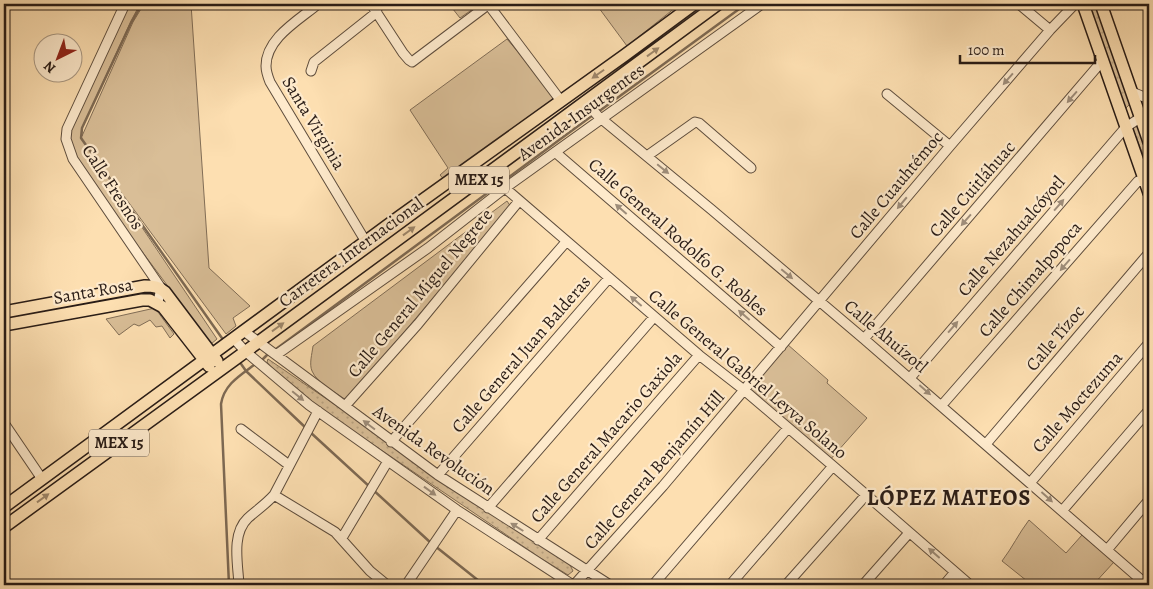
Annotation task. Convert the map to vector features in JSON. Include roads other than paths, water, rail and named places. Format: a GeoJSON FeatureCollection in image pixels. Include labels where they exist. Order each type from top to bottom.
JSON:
{"type":"FeatureCollection","features":[{"type":"Feature","properties":{"kind":"main road","name":"Carretera Internacional"},"geometry":{"type":"LineString","coordinates":[[4,507],[694,4]]}},
{"type":"Feature","properties":{"kind":"main road","name":"Carretera Internacional"},"geometry":{"type":"LineString","coordinates":[[4,527],[239,355],[588,105],[718,4]]}},
{"type":"Feature","properties":{"kind":"main road"},"geometry":{"type":"LineString","coordinates":[[1083,4],[1148,185]]}},
{"type":"Feature","properties":{"kind":"main road"},"geometry":{"type":"LineString","coordinates":[[1101,4],[1149,142]]}},
{"type":"Feature","properties":{"kind":"main road"},"geometry":{"type":"LineString","coordinates":[[4,312],[145,286],[161,288],[171,298],[218,371]]}},
{"type":"Feature","properties":{"kind":"main road","name":"Santa Rosa"},"geometry":{"type":"LineString","coordinates":[[4,325],[150,300],[158,302],[163,306],[209,358]]}},
{"type":"Feature","properties":{"kind":"street","name":"Calle Fresnos"},"geometry":{"type":"LineString","coordinates":[[125,4],[67,130],[66,139],[73,159],[161,288]]}},
{"type":"Feature","properties":{"kind":"street","name":"Santa Virginia"},"geometry":{"type":"LineString","coordinates":[[318,4],[276,39],[267,55],[266,68],[270,82],[366,242]]}},
{"type":"Feature","properties":{"kind":"street"},"geometry":{"type":"LineString","coordinates":[[311,71],[314,62],[374,8],[403,52],[412,62],[488,4],[561,101]]}},
{"type":"Feature","properties":{"kind":"street","name":"Avenida Insurgentes"},"geometry":{"type":"LineString","coordinates":[[276,355],[428,248],[600,118],[762,4]]}},
{"type":"Feature","properties":{"kind":"street"},"geometry":{"type":"LineString","coordinates":[[1019,4],[1050,30]]}},
{"type":"Feature","properties":{"kind":"street","name":"Calle Cuauhtémoc"},"geometry":{"type":"LineString","coordinates":[[744,390],[950,146],[1050,30],[1075,4]]}},
{"type":"Feature","properties":{"kind":"street","name":"Calle Cuitláhuac"},"geometry":{"type":"LineString","coordinates":[[864,339],[1103,60]]}},
{"type":"Feature","properties":{"kind":"street"},"geometry":{"type":"LineString","coordinates":[[1132,92],[1149,99]]}},
{"type":"Feature","properties":{"kind":"street"},"geometry":{"type":"LineString","coordinates":[[887,94],[950,146]]}},
{"type":"Feature","properties":{"kind":"street","name":"Calle Ahuízotl"},"geometry":{"type":"LineString","coordinates":[[588,105],[600,118],[942,405],[1147,585]]}},
{"type":"Feature","properties":{"kind":"street","name":"Calle Nezahualcóyotl"},"geometry":{"type":"LineString","coordinates":[[910,378],[1126,127],[1140,118]]}},
{"type":"Feature","properties":{"kind":"street"},"geometry":{"type":"LineString","coordinates":[[647,156],[695,122],[699,123],[751,168]]}},
{"type":"Feature","properties":{"kind":"street","name":"Calle General Rodolfo G. Robles"},"geometry":{"type":"LineString","coordinates":[[555,152],[781,347]]}},
{"type":"Feature","properties":{"kind":"street","name":"Calle Chimalpopoca"},"geometry":{"type":"LineString","coordinates":[[942,405],[1138,180],[1148,185]]}},
{"type":"Feature","properties":{"kind":"street","name":"Calle General Gabriel Leyva Solano"},"geometry":{"type":"LineString","coordinates":[[505,188],[654,317],[744,390],[866,494],[970,585]]}},
{"type":"Feature","properties":{"kind":"street","name":"Calle General Miguel Negrete"},"geometry":{"type":"LineString","coordinates":[[345,406],[418,324],[519,201]]}},
{"type":"Feature","properties":{"kind":"street"},"geometry":{"type":"LineString","coordinates":[[392,442],[566,242]]}},
{"type":"Feature","properties":{"kind":"street","name":"Calle Tízoc"},"geometry":{"type":"LineString","coordinates":[[986,444],[1149,253]]}},
{"type":"Feature","properties":{"kind":"street","name":"Calle General Juan Balderas"},"geometry":{"type":"LineString","coordinates":[[438,475],[609,278]]}},
{"type":"Feature","properties":{"kind":"street"},"geometry":{"type":"LineString","coordinates":[[158,302],[161,288]]}},
{"type":"Feature","properties":{"kind":"street"},"geometry":{"type":"LineString","coordinates":[[488,508],[654,317]]}},
{"type":"Feature","properties":{"kind":"street","name":"Avenida Revolución"},"geometry":{"type":"LineString","coordinates":[[244,332],[438,475],[610,585]]}},
{"type":"Feature","properties":{"kind":"street","name":"Avenida Revolución"},"geometry":{"type":"LineString","coordinates":[[229,343],[239,355],[457,510],[574,585]]}},
{"type":"Feature","properties":{"kind":"street","name":"Calle Moctezuma"},"geometry":{"type":"LineString","coordinates":[[1030,482],[1149,343]]}},
{"type":"Feature","properties":{"kind":"street","name":"Calle General Macario Gaxiola"},"geometry":{"type":"LineString","coordinates":[[538,540],[699,355]]}},
{"type":"Feature","properties":{"kind":"street","name":"Calle General Benjamín Hill"},"geometry":{"type":"LineString","coordinates":[[574,585],[588,572],[744,390]]}},
{"type":"Feature","properties":{"kind":"street"},"geometry":{"type":"LineString","coordinates":[[1062,511],[1149,410]]}},
{"type":"Feature","properties":{"kind":"street"},"geometry":{"type":"LineString","coordinates":[[239,585],[237,537],[247,519],[274,495],[318,411]]}},
{"type":"Feature","properties":{"kind":"street"},"geometry":{"type":"LineString","coordinates":[[4,423],[42,479]]}},
{"type":"Feature","properties":{"kind":"street"},"geometry":{"type":"LineString","coordinates":[[653,585],[788,428]]}},
{"type":"Feature","properties":{"kind":"street"},"geometry":{"type":"LineString","coordinates":[[241,429],[289,465]]}},
{"type":"Feature","properties":{"kind":"street"},"geometry":{"type":"LineString","coordinates":[[342,538],[388,461]]}},
{"type":"Feature","properties":{"kind":"street"},"geometry":{"type":"LineString","coordinates":[[730,585],[833,466]]}},
{"type":"Feature","properties":{"kind":"street"},"geometry":{"type":"LineString","coordinates":[[786,585],[866,494]]}},
{"type":"Feature","properties":{"kind":"street"},"geometry":{"type":"LineString","coordinates":[[274,495],[327,526],[342,538],[370,571],[388,585]]}},
{"type":"Feature","properties":{"kind":"street"},"geometry":{"type":"LineString","coordinates":[[1107,550],[1149,500]]}},
{"type":"Feature","properties":{"kind":"street"},"geometry":{"type":"LineString","coordinates":[[406,585],[457,510]]}},
{"type":"Feature","properties":{"kind":"street"},"geometry":{"type":"LineString","coordinates":[[863,585],[909,532]]}},
{"type":"Feature","properties":{"kind":"street"},"geometry":{"type":"LineString","coordinates":[[944,585],[955,572]]}},
{"type":"Feature","properties":{"kind":"waterway"},"geometry":{"type":"LineString","coordinates":[[142,4],[131,23],[82,128],[81,138],[224,341]]}},
{"type":"Feature","properties":{"kind":"waterway"},"geometry":{"type":"LineString","coordinates":[[598,112],[746,4]]}},
{"type":"Feature","properties":{"kind":"waterway"},"geometry":{"type":"LineString","coordinates":[[276,349],[593,115]]}},
{"type":"Feature","properties":{"kind":"waterway"},"geometry":{"type":"LineString","coordinates":[[263,359],[267,355]]}},
{"type":"Feature","properties":{"kind":"waterway"},"geometry":{"type":"LineString","coordinates":[[239,361],[246,371],[306,428]]}},
{"type":"Feature","properties":{"kind":"waterway"},"geometry":{"type":"LineString","coordinates":[[229,585],[221,404],[225,391],[229,386],[254,365]]}},
{"type":"Feature","properties":{"kind":"waterway"},"geometry":{"type":"LineString","coordinates":[[310,432],[431,543]]}},
{"type":"Feature","properties":{"kind":"waterway"},"geometry":{"type":"LineString","coordinates":[[435,546],[484,585]]}},
{"type":"Feature","properties":{"kind":"district","name":"LÓPEZ MATEOS"},"geometry":{"type":"Point","coordinates":[949,498]}}]}
